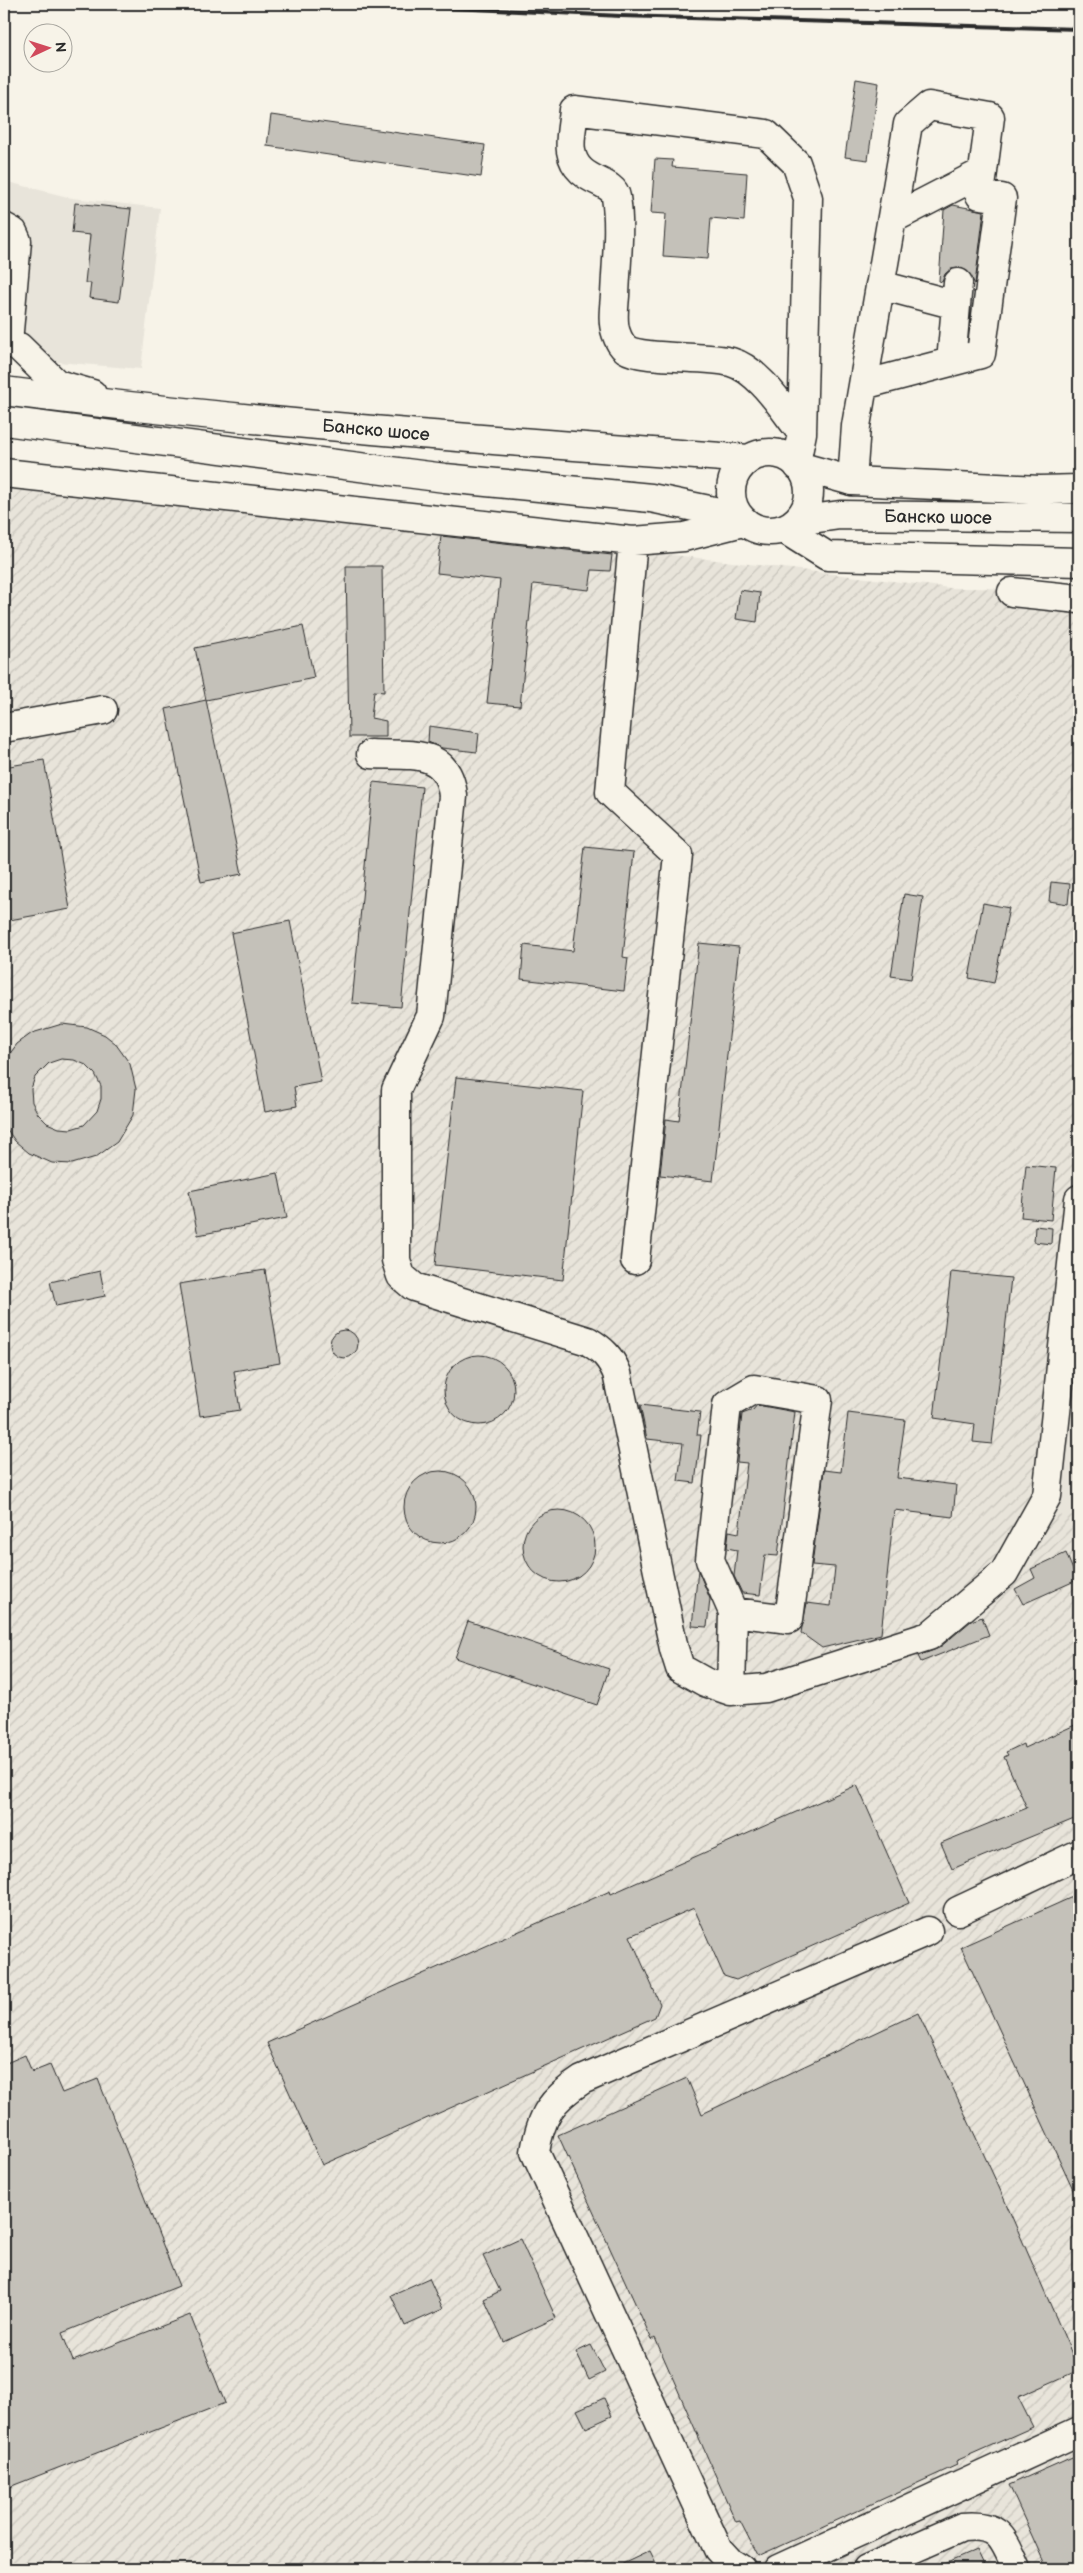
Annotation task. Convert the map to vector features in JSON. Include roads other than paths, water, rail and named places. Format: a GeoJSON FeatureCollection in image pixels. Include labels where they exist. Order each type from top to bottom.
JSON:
{"type":"FeatureCollection","features":[{"type":"Feature","properties":{"kind":"main road"},"geometry":{"type":"LineString","coordinates":[[852,481],[856,426],[880,285],[892,219],[908,124],[929,106],[990,117],[980,195],[1002,198],[981,354],[863,385]]}},
{"type":"Feature","properties":{"kind":"main road"},"geometry":{"type":"LineString","coordinates":[[797,464],[802,433],[808,198],[796,163],[766,134],[574,110],[571,151],[578,169],[593,180],[610,186],[616,195],[617,235],[614,324],[619,341],[627,350],[640,353],[715,358],[747,368],[802,433]]}},
{"type":"Feature","properties":{"kind":"main road"},"geometry":{"type":"LineString","coordinates":[[892,219],[983,172]]}},
{"type":"Feature","properties":{"kind":"main road"},"geometry":{"type":"LineString","coordinates":[[4,227],[13,232],[17,240],[9,335],[57,384],[146,410]]}},
{"type":"Feature","properties":{"kind":"main road"},"geometry":{"type":"LineString","coordinates":[[880,285],[957,294],[951,362]]}},
{"type":"Feature","properties":{"kind":"main road","name":"Банско шосе"},"geometry":{"type":"LineString","coordinates":[[4,391],[146,410],[448,437],[748,459]]}},
{"type":"Feature","properties":{"kind":"main road","name":"Банско шосе"},"geometry":{"type":"LineString","coordinates":[[4,421],[445,478],[651,498],[741,519]]}},
{"type":"Feature","properties":{"kind":"main road"},"geometry":{"type":"LineString","coordinates":[[772,453],[785,456],[797,464],[806,479],[809,494],[805,509],[790,525],[770,532],[761,530],[741,519],[731,501],[731,485],[737,470],[748,459],[760,454],[772,453]]}},
{"type":"Feature","properties":{"kind":"main road","name":"Банско шосе"},"geometry":{"type":"LineString","coordinates":[[797,464],[852,481],[1040,490],[1079,489]]}},
{"type":"Feature","properties":{"kind":"main road"},"geometry":{"type":"LineString","coordinates":[[4,473],[633,541],[684,537],[741,519]]}},
{"type":"Feature","properties":{"kind":"main road","name":"Банско шосе"},"geometry":{"type":"LineString","coordinates":[[790,525],[840,515],[1079,518]]}},
{"type":"Feature","properties":{"kind":"main road"},"geometry":{"type":"LineString","coordinates":[[790,525],[827,556],[1079,562]]}},
{"type":"Feature","properties":{"kind":"main road"},"geometry":{"type":"LineString","coordinates":[[633,541],[610,792],[678,855],[635,1260]]}},
{"type":"Feature","properties":{"kind":"main road"},"geometry":{"type":"LineString","coordinates":[[1012,592],[1079,599]]}},
{"type":"Feature","properties":{"kind":"main road"},"geometry":{"type":"LineString","coordinates":[[4,728],[103,710]]}},
{"type":"Feature","properties":{"kind":"main road"},"geometry":{"type":"LineString","coordinates":[[371,754],[428,757],[442,766],[451,779],[453,796],[431,1016],[396,1090],[396,1260],[401,1276],[414,1287],[588,1341],[602,1349],[612,1360],[617,1373],[674,1649],[680,1668],[704,1682],[731,1691],[766,1688],[930,1636],[1004,1574],[1047,1496],[1079,1199]]}},
{"type":"Feature","properties":{"kind":"main road"},"geometry":{"type":"LineString","coordinates":[[731,1691],[733,1612],[710,1560],[727,1405],[754,1388],[818,1400],[789,1620],[733,1612]]}},
{"type":"Feature","properties":{"kind":"main road"},"geometry":{"type":"LineString","coordinates":[[958,1911],[1079,1854]]}},
{"type":"Feature","properties":{"kind":"main road"},"geometry":{"type":"LineString","coordinates":[[741,2569],[730,2562],[718,2549],[535,2152],[538,2131],[546,2111],[561,2094],[582,2080],[928,1931]]}},
{"type":"Feature","properties":{"kind":"main road"},"geometry":{"type":"LineString","coordinates":[[778,2569],[1079,2431]]}},
{"type":"Feature","properties":{"kind":"main road"},"geometry":{"type":"LineString","coordinates":[[867,2569],[962,2527],[976,2526],[992,2528],[1003,2537],[1017,2569]]}},
{"type":"Feature","properties":{"kind":"railway"},"geometry":{"type":"LineString","coordinates":[[368,4],[621,16],[1079,29]]}}]}
